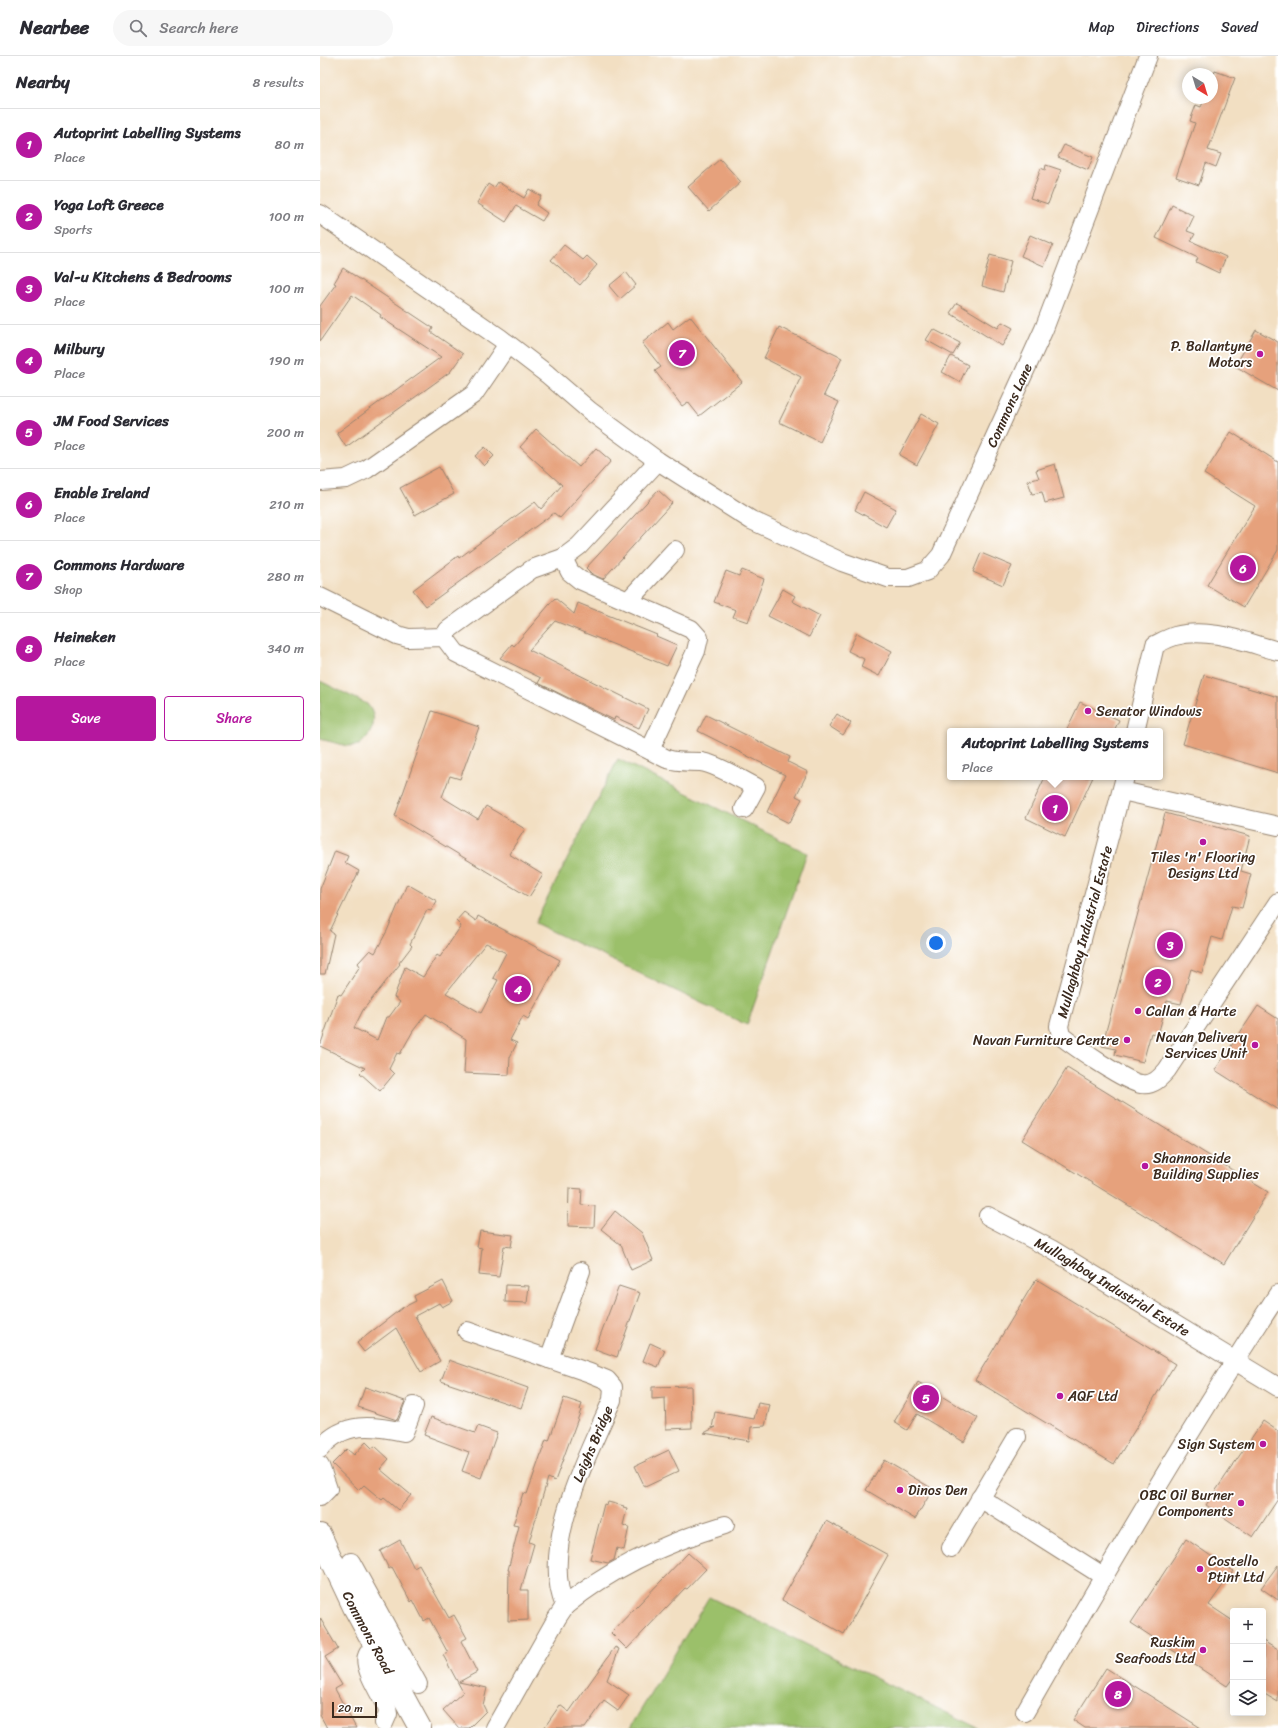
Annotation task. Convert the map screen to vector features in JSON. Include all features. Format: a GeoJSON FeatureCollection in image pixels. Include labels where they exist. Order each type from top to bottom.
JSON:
{"type":"FeatureCollection","features":[{"type":"Feature","properties":{"kind":"street","name":"Commons Lane"},"geometry":{"type":"LineString","coordinates":[[320,214],[508,344],[547,374],[590,411],[658,461],[751,520],[842,562],[888,578],[908,578],[927,571],[941,555],[1044,329],[1148,56]]}},
{"type":"Feature","properties":{"kind":"street"},"geometry":{"type":"LineString","coordinates":[[320,481],[346,479],[367,469],[474,394],[508,344]]}},
{"type":"Feature","properties":{"kind":"street"},"geometry":{"type":"LineString","coordinates":[[444,637],[448,630],[532,569],[563,558],[579,546],[658,461]]}},
{"type":"Feature","properties":{"kind":"street"},"geometry":{"type":"LineString","coordinates":[[628,601],[675,550]]}},
{"type":"Feature","properties":{"kind":"street"},"geometry":{"type":"LineString","coordinates":[[563,558],[570,572],[580,580],[691,629],[699,638],[696,651],[650,750]]}},
{"type":"Feature","properties":{"kind":"street"},"geometry":{"type":"LineString","coordinates":[[320,597],[396,635],[408,638],[444,637]]}},
{"type":"Feature","properties":{"kind":"street"},"geometry":{"type":"LineString","coordinates":[[1136,728],[1155,645],[1175,636],[1209,633],[1278,651]]}},
{"type":"Feature","properties":{"kind":"street"},"geometry":{"type":"LineString","coordinates":[[444,637],[456,653],[667,759],[679,763],[702,762],[756,787],[744,809]]}},
{"type":"Feature","properties":{"kind":"street","name":"Mullaghboy Industrial Estate"},"geometry":{"type":"LineString","coordinates":[[1278,826],[1123,784],[1059,1026],[1061,1036],[1130,1080],[1141,1084],[1153,1083],[1158,1080],[1167,1070],[1278,902]]}},
{"type":"Feature","properties":{"kind":"street","name":"Mullaghboy Industrial Estate"},"geometry":{"type":"LineString","coordinates":[[988,1216],[1051,1249],[1235,1359],[1278,1387]]}},
{"type":"Feature","properties":{"kind":"street"},"geometry":{"type":"LineString","coordinates":[[549,1359],[581,1271]]}},
{"type":"Feature","properties":{"kind":"street"},"geometry":{"type":"LineString","coordinates":[[1025,1712],[1103,1576],[1235,1359],[1278,1294]]}},
{"type":"Feature","properties":{"kind":"street","name":"Leighs Bridge"},"geometry":{"type":"LineString","coordinates":[[467,1331],[607,1380],[613,1387],[612,1400],[571,1493],[558,1555],[558,1588],[565,1606]]}},
{"type":"Feature","properties":{"kind":"street"},"geometry":{"type":"LineString","coordinates":[[320,1448],[342,1432],[362,1426],[404,1432],[414,1406]]}},
{"type":"Feature","properties":{"kind":"street"},"geometry":{"type":"LineString","coordinates":[[951,1548],[1017,1438]]}},
{"type":"Feature","properties":{"kind":"street"},"geometry":{"type":"LineString","coordinates":[[320,1466],[328,1489],[320,1497]]}},
{"type":"Feature","properties":{"kind":"street"},"geometry":{"type":"LineString","coordinates":[[980,1498],[1103,1576]]}},
{"type":"Feature","properties":{"kind":"street"},"geometry":{"type":"LineString","coordinates":[[495,1728],[556,1618],[565,1606],[606,1577],[685,1537],[725,1525]]}},
{"type":"Feature","properties":{"kind":"street","name":"Commons Road"},"geometry":{"type":"LineString","coordinates":[[320,1535],[384,1642],[420,1728]]}},
{"type":"Feature","properties":{"kind":"street"},"geometry":{"type":"LineString","coordinates":[[351,1562],[384,1642],[418,1684]]}},
{"type":"Feature","properties":{"kind":"street"},"geometry":{"type":"LineString","coordinates":[[384,1642],[367,1654],[365,1661],[367,1669],[387,1708],[388,1714],[384,1723]]}},
{"type":"Feature","properties":{"kind":"green space"},"geometry":{"type":"Polygon","coordinates":[[[320,681],[367,704],[371,710],[374,721],[373,726],[368,736],[359,745],[348,746],[320,739],[320,681]]]}},
{"type":"Feature","properties":{"kind":"green space"},"geometry":{"type":"Polygon","coordinates":[[[618,759],[807,853],[747,1025],[535,923],[618,759]]]}},
{"type":"Feature","properties":{"kind":"green space"},"geometry":{"type":"Polygon","coordinates":[[[709,1597],[978,1728],[630,1728],[709,1597]]]}},
{"type":"Feature","properties":{"kind":"building"},"geometry":{"type":"Polygon","coordinates":[[[1218,72],[1235,78],[1208,150],[1221,154],[1216,167],[1206,163],[1199,185],[1176,177],[1195,123],[1190,121],[1196,105],[1201,107],[1202,104],[1218,104],[1218,72]]]}},
{"type":"Feature","properties":{"kind":"building"},"geometry":{"type":"Polygon","coordinates":[[[1064,145],[1093,157],[1088,170],[1058,157],[1064,145]]]}},
{"type":"Feature","properties":{"kind":"building"},"geometry":{"type":"Polygon","coordinates":[[[720,159],[741,182],[709,211],[688,187],[720,159]]]}},
{"type":"Feature","properties":{"kind":"building"},"geometry":{"type":"Polygon","coordinates":[[[1046,165],[1061,170],[1048,204],[1030,198],[1041,168],[1045,170],[1046,165]]]}},
{"type":"Feature","properties":{"kind":"building"},"geometry":{"type":"Polygon","coordinates":[[[498,182],[524,198],[529,189],[541,196],[536,205],[547,213],[542,221],[516,206],[506,222],[477,203],[488,184],[494,188],[498,182]]]}},
{"type":"Feature","properties":{"kind":"building"},"geometry":{"type":"Polygon","coordinates":[[[1172,205],[1194,216],[1187,231],[1195,234],[1191,241],[1226,257],[1219,273],[1196,262],[1198,258],[1156,238],[1172,205]]]}},
{"type":"Feature","properties":{"kind":"building"},"geometry":{"type":"Polygon","coordinates":[[[1030,235],[1053,245],[1044,266],[1021,256],[1030,235]]]}},
{"type":"Feature","properties":{"kind":"building"},"geometry":{"type":"Polygon","coordinates":[[[564,245],[583,260],[587,256],[597,265],[580,285],[551,260],[564,245]]]}},
{"type":"Feature","properties":{"kind":"building"},"geometry":{"type":"Polygon","coordinates":[[[990,255],[1011,261],[1003,292],[982,286],[990,255]]]}},
{"type":"Feature","properties":{"kind":"building"},"geometry":{"type":"Polygon","coordinates":[[[343,268],[433,328],[431,332],[463,354],[450,372],[346,447],[337,433],[441,357],[380,317],[381,315],[352,295],[320,341],[320,306],[336,284],[334,283],[343,268]]]}},
{"type":"Feature","properties":{"kind":"building"},"geometry":{"type":"Polygon","coordinates":[[[626,272],[636,285],[620,299],[609,286],[626,272]]]}},
{"type":"Feature","properties":{"kind":"building"},"geometry":{"type":"Polygon","coordinates":[[[957,303],[998,328],[1002,322],[1013,328],[1002,346],[950,313],[957,303]]]}},
{"type":"Feature","properties":{"kind":"building"},"geometry":{"type":"Polygon","coordinates":[[[690,316],[742,382],[699,416],[688,402],[682,406],[655,371],[661,367],[642,343],[668,322],[673,329],[690,316]]]}},
{"type":"Feature","properties":{"kind":"building"},"geometry":{"type":"Polygon","coordinates":[[[779,327],[842,358],[824,395],[839,402],[820,442],[779,422],[801,377],[764,358],[779,327]]]}},
{"type":"Feature","properties":{"kind":"building"},"geometry":{"type":"Polygon","coordinates":[[[933,329],[960,343],[953,355],[926,340],[933,329]]]}},
{"type":"Feature","properties":{"kind":"building","name":"P. Ballantyne Motors"},"geometry":{"type":"Polygon","coordinates":[[[1256,330],[1278,342],[1278,391],[1235,366],[1256,330]]]}},
{"type":"Feature","properties":{"kind":"building"},"geometry":{"type":"Polygon","coordinates":[[[951,356],[968,365],[960,382],[942,372],[951,356]]]}},
{"type":"Feature","properties":{"kind":"building"},"geometry":{"type":"Polygon","coordinates":[[[921,414],[939,424],[917,465],[899,455],[921,414]]]}},
{"type":"Feature","properties":{"kind":"building"},"geometry":{"type":"Polygon","coordinates":[[[536,429],[579,467],[596,448],[611,461],[560,518],[554,513],[426,606],[413,590],[458,556],[459,558],[535,502],[541,509],[562,485],[520,447],[536,429]]]}},
{"type":"Feature","properties":{"kind":"building"},"geometry":{"type":"Polygon","coordinates":[[[1231,432],[1278,462],[1278,550],[1244,607],[1207,585],[1255,506],[1204,474],[1231,432]]]}},
{"type":"Feature","properties":{"kind":"building"},"geometry":{"type":"Polygon","coordinates":[[[485,447],[494,456],[484,466],[475,456],[485,447]]]}},
{"type":"Feature","properties":{"kind":"building"},"geometry":{"type":"Polygon","coordinates":[[[1055,464],[1064,498],[1045,503],[1042,492],[1032,494],[1028,481],[1039,478],[1036,470],[1055,464]]]}},
{"type":"Feature","properties":{"kind":"building"},"geometry":{"type":"Polygon","coordinates":[[[439,467],[454,494],[415,515],[400,488],[439,467]]]}},
{"type":"Feature","properties":{"kind":"building"},"geometry":{"type":"Polygon","coordinates":[[[658,490],[672,503],[603,579],[592,574],[586,568],[658,490]]]}},
{"type":"Feature","properties":{"kind":"building"},"geometry":{"type":"Polygon","coordinates":[[[864,492],[896,509],[886,527],[855,510],[864,492]]]}},
{"type":"Feature","properties":{"kind":"building"},"geometry":{"type":"Polygon","coordinates":[[[981,553],[1012,566],[1003,585],[973,572],[981,553]]]}},
{"type":"Feature","properties":{"kind":"building"},"geometry":{"type":"Polygon","coordinates":[[[742,570],[764,579],[748,622],[733,617],[736,610],[714,602],[726,571],[739,576],[742,570]]]}},
{"type":"Feature","properties":{"kind":"building"},"geometry":{"type":"Polygon","coordinates":[[[783,589],[795,596],[792,601],[820,616],[809,637],[768,616],[783,589]]]}},
{"type":"Feature","properties":{"kind":"building"},"geometry":{"type":"Polygon","coordinates":[[[555,598],[574,614],[578,603],[657,635],[656,636],[677,645],[667,666],[555,621],[529,650],[648,709],[639,728],[615,717],[614,720],[538,683],[541,678],[500,658],[512,644],[514,646],[555,598]]]}},
{"type":"Feature","properties":{"kind":"building"},"geometry":{"type":"Polygon","coordinates":[[[857,633],[892,651],[879,676],[861,667],[864,659],[848,651],[857,633]]]}},
{"type":"Feature","properties":{"kind":"building"},"geometry":{"type":"Polygon","coordinates":[[[1204,675],[1278,697],[1278,773],[1183,744],[1204,675]]]}},
{"type":"Feature","properties":{"kind":"building","name":"Senator Windows"},"geometry":{"type":"Polygon","coordinates":[[[1080,702],[1119,720],[1115,728],[1067,728],[1080,702]]]}},
{"type":"Feature","properties":{"kind":"building"},"geometry":{"type":"Polygon","coordinates":[[[432,711],[479,727],[460,779],[450,776],[442,797],[478,819],[486,806],[525,829],[509,854],[543,875],[529,897],[395,816],[432,711]]]}},
{"type":"Feature","properties":{"kind":"building"},"geometry":{"type":"Polygon","coordinates":[[[837,714],[851,723],[843,735],[829,726],[837,714]]]}},
{"type":"Feature","properties":{"kind":"building"},"geometry":{"type":"Polygon","coordinates":[[[706,715],[790,757],[788,762],[808,772],[796,796],[802,799],[789,823],[767,812],[785,775],[698,731],[706,715]]]}},
{"type":"Feature","properties":{"kind":"building"},"geometry":{"type":"Polygon","coordinates":[[[1044,780],[1092,780],[1065,837],[1026,818],[1044,780]]]}},
{"type":"Feature","properties":{"kind":"building"},"geometry":{"type":"Polygon","coordinates":[[[1165,813],[1250,836],[1241,871],[1251,874],[1242,908],[1232,906],[1222,940],[1212,937],[1202,973],[1191,969],[1181,1004],[1167,1001],[1158,1035],[1151,1033],[1143,1062],[1115,1055],[1116,1049],[1102,1046],[1165,813]]]}},
{"type":"Feature","properties":{"kind":"building"},"geometry":{"type":"Polygon","coordinates":[[[335,851],[348,856],[345,863],[359,871],[330,931],[334,934],[325,974],[320,974],[320,889],[335,851]]]}},
{"type":"Feature","properties":{"kind":"building"},"geometry":{"type":"Polygon","coordinates":[[[407,884],[437,901],[431,911],[427,910],[410,944],[412,946],[399,963],[400,964],[363,1010],[354,1028],[377,1040],[386,1017],[389,1017],[400,1002],[394,997],[405,967],[423,977],[437,955],[440,957],[461,926],[456,921],[464,912],[476,921],[478,916],[560,960],[528,1019],[523,1016],[510,1040],[517,1043],[510,1057],[509,1075],[464,1073],[466,1039],[426,1014],[413,1031],[400,1054],[397,1053],[389,1069],[394,1074],[380,1091],[360,1073],[365,1068],[320,1046],[338,994],[341,995],[360,966],[358,963],[370,950],[375,953],[387,931],[407,884]],[[486,943],[446,993],[481,1013],[498,980],[493,978],[506,953],[486,943]]]}},
{"type":"Feature","properties":{"kind":"building","name":"Navan Delivery Services Unit"},"geometry":{"type":"Polygon","coordinates":[[[1258,1006],[1278,1019],[1278,1110],[1215,1070],[1258,1006]]]}},
{"type":"Feature","properties":{"kind":"building","name":"Shannonside Building Supplies"},"geometry":{"type":"Polygon","coordinates":[[[1067,1068],[1268,1192],[1224,1264],[1022,1140],[1067,1068]]]}},
{"type":"Feature","properties":{"kind":"building"},"geometry":{"type":"Polygon","coordinates":[[[569,1188],[582,1189],[581,1205],[595,1206],[594,1227],[568,1226],[569,1188]]]}},
{"type":"Feature","properties":{"kind":"building"},"geometry":{"type":"Polygon","coordinates":[[[615,1211],[642,1233],[653,1260],[631,1270],[621,1245],[601,1229],[615,1211]]]}},
{"type":"Feature","properties":{"kind":"building"},"geometry":{"type":"Polygon","coordinates":[[[480,1231],[513,1235],[511,1247],[504,1246],[499,1277],[479,1275],[482,1248],[477,1247],[480,1231]]]}},
{"type":"Feature","properties":{"kind":"building"},"geometry":{"type":"Polygon","coordinates":[[[1036,1279],[1175,1364],[1114,1464],[975,1380],[1036,1279]]]}},
{"type":"Feature","properties":{"kind":"building"},"geometry":{"type":"Polygon","coordinates":[[[443,1281],[453,1301],[442,1307],[439,1303],[415,1316],[440,1361],[421,1372],[396,1328],[364,1352],[357,1343],[402,1308],[416,1301],[414,1296],[443,1281]]]}},
{"type":"Feature","properties":{"kind":"building"},"geometry":{"type":"Polygon","coordinates":[[[506,1285],[529,1286],[527,1303],[505,1302],[506,1285]]]}},
{"type":"Feature","properties":{"kind":"building"},"geometry":{"type":"Polygon","coordinates":[[[619,1286],[640,1293],[617,1357],[595,1349],[619,1286]]]}},
{"type":"Feature","properties":{"kind":"building"},"geometry":{"type":"Polygon","coordinates":[[[650,1343],[665,1350],[658,1367],[643,1361],[650,1343]]]}},
{"type":"Feature","properties":{"kind":"building"},"geometry":{"type":"Polygon","coordinates":[[[449,1360],[528,1388],[521,1408],[441,1381],[449,1360]]]}},
{"type":"Feature","properties":{"kind":"building"},"geometry":{"type":"Polygon","coordinates":[[[918,1382],[978,1418],[964,1442],[917,1414],[907,1430],[894,1422],[918,1382]]]}},
{"type":"Feature","properties":{"kind":"building"},"geometry":{"type":"Polygon","coordinates":[[[691,1386],[692,1428],[666,1429],[665,1398],[652,1399],[652,1387],[691,1386]]]}},
{"type":"Feature","properties":{"kind":"building"},"geometry":{"type":"Polygon","coordinates":[[[365,1387],[405,1401],[397,1420],[358,1407],[365,1387]]]}},
{"type":"Feature","properties":{"kind":"building"},"geometry":{"type":"Polygon","coordinates":[[[564,1398],[582,1404],[581,1410],[555,1481],[548,1478],[529,1542],[534,1544],[521,1590],[528,1590],[528,1620],[508,1621],[508,1570],[519,1526],[513,1525],[523,1493],[527,1494],[546,1440],[549,1441],[564,1398]]]}},
{"type":"Feature","properties":{"kind":"building"},"geometry":{"type":"Polygon","coordinates":[[[758,1403],[770,1405],[765,1426],[751,1427],[749,1441],[704,1433],[716,1427],[712,1428],[715,1412],[754,1419],[758,1403]]]}},
{"type":"Feature","properties":{"kind":"building"},"geometry":{"type":"Polygon","coordinates":[[[431,1417],[475,1433],[478,1426],[497,1433],[481,1478],[462,1471],[469,1452],[424,1435],[431,1417]]]}},
{"type":"Feature","properties":{"kind":"building"},"geometry":{"type":"Polygon","coordinates":[[[1263,1421],[1278,1431],[1278,1499],[1253,1537],[1206,1505],[1263,1421]]]}},
{"type":"Feature","properties":{"kind":"building"},"geometry":{"type":"Polygon","coordinates":[[[366,1442],[372,1448],[375,1446],[389,1459],[380,1469],[411,1495],[398,1510],[384,1498],[382,1500],[364,1485],[359,1490],[332,1464],[347,1449],[354,1455],[366,1442]]]}},
{"type":"Feature","properties":{"kind":"building"},"geometry":{"type":"Polygon","coordinates":[[[669,1450],[679,1471],[645,1487],[635,1466],[669,1450]]]}},
{"type":"Feature","properties":{"kind":"building","name":"Dinos Den"},"geometry":{"type":"Polygon","coordinates":[[[884,1460],[933,1489],[915,1519],[866,1490],[884,1460]]]}},
{"type":"Feature","properties":{"kind":"building"},"geometry":{"type":"Polygon","coordinates":[[[608,1502],[624,1506],[623,1508],[627,1509],[623,1525],[629,1527],[624,1550],[617,1548],[614,1560],[608,1563],[590,1559],[604,1504],[607,1505],[608,1502]]]}},
{"type":"Feature","properties":{"kind":"building"},"geometry":{"type":"Polygon","coordinates":[[[826,1521],[888,1555],[844,1634],[782,1600],[826,1521]]]}},
{"type":"Feature","properties":{"kind":"building","name":"Ruskim Seafoods Ltd"},"geometry":{"type":"Polygon","coordinates":[[[1186,1539],[1233,1571],[1209,1605],[1230,1619],[1230,1682],[1227,1686],[1131,1623],[1186,1539]]]}},
{"type":"Feature","properties":{"kind":"building"},"geometry":{"type":"Polygon","coordinates":[[[400,1540],[414,1568],[419,1565],[449,1618],[454,1615],[467,1638],[461,1641],[477,1672],[459,1682],[487,1688],[483,1705],[486,1711],[469,1728],[459,1728],[443,1710],[463,1692],[443,1655],[448,1653],[429,1618],[424,1621],[413,1600],[411,1602],[392,1567],[389,1569],[380,1551],[400,1540]]]}},
{"type":"Feature","properties":{"kind":"building"},"geometry":{"type":"Polygon","coordinates":[[[688,1553],[706,1569],[687,1589],[685,1588],[627,1649],[611,1633],[688,1553]]]}},
{"type":"Feature","properties":{"kind":"building"},"geometry":{"type":"Polygon","coordinates":[[[1278,1565],[1278,1600],[1261,1588],[1278,1565]]]}},
{"type":"Feature","properties":{"kind":"building"},"geometry":{"type":"Polygon","coordinates":[[[320,1618],[338,1649],[325,1657],[342,1685],[335,1689],[356,1728],[327,1728],[320,1715],[320,1618]]]}},
{"type":"Feature","properties":{"kind":"building"},"geometry":{"type":"Polygon","coordinates":[[[1266,1643],[1278,1650],[1278,1702],[1266,1695],[1266,1643]]]}},
{"type":"Feature","properties":{"kind":"building"},"geometry":{"type":"Polygon","coordinates":[[[615,1647],[619,1649],[607,1680],[629,1695],[618,1711],[604,1701],[585,1728],[544,1728],[560,1705],[569,1712],[615,1647]]]}},
{"type":"Feature","properties":{"kind":"building"},"geometry":{"type":"Polygon","coordinates":[[[1106,1668],[1201,1728],[1085,1728],[1073,1720],[1106,1668]]]}},
{"type":"Feature","properties":{"kind":"place","name":"Commons Hardware"},"geometry":{"type":"Point","coordinates":[682,353]}},
{"type":"Feature","properties":{"kind":"place","name":"P. Ballantyne Motors"},"geometry":{"type":"Point","coordinates":[1260,354]}},
{"type":"Feature","properties":{"kind":"place","name":"Enable Ireland"},"geometry":{"type":"Point","coordinates":[1243,568]}},
{"type":"Feature","properties":{"kind":"place","name":"Senator Windows"},"geometry":{"type":"Point","coordinates":[1088,711]}},
{"type":"Feature","properties":{"kind":"place","name":"Autoprint Labelling Systems"},"geometry":{"type":"Point","coordinates":[1055,808]}},
{"type":"Feature","properties":{"kind":"place","name":"Tiles 'n' Flooring Designs Ltd"},"geometry":{"type":"Point","coordinates":[1203,842]}},
{"type":"Feature","properties":{"kind":"place","name":"Val-u Kitchens & Bedrooms"},"geometry":{"type":"Point","coordinates":[1170,945]}},
{"type":"Feature","properties":{"kind":"place","name":"Yoga Loft Greece"},"geometry":{"type":"Point","coordinates":[1158,982]}},
{"type":"Feature","properties":{"kind":"place","name":"Milbury"},"geometry":{"type":"Point","coordinates":[518,989]}},
{"type":"Feature","properties":{"kind":"place","name":"Callan & Harte"},"geometry":{"type":"Point","coordinates":[1138,1011]}},
{"type":"Feature","properties":{"kind":"place","name":"Navan Furniture Centre"},"geometry":{"type":"Point","coordinates":[1127,1040]}},
{"type":"Feature","properties":{"kind":"place","name":"Navan Delivery Services Unit"},"geometry":{"type":"Point","coordinates":[1255,1045]}},
{"type":"Feature","properties":{"kind":"place","name":"Shannonside Building Supplies"},"geometry":{"type":"Point","coordinates":[1145,1166]}},
{"type":"Feature","properties":{"kind":"place","name":"AQF Ltd"},"geometry":{"type":"Point","coordinates":[1060,1396]}},
{"type":"Feature","properties":{"kind":"place","name":"JM Food Services"},"geometry":{"type":"Point","coordinates":[926,1398]}},
{"type":"Feature","properties":{"kind":"place","name":"Sign System"},"geometry":{"type":"Point","coordinates":[1263,1444]}},
{"type":"Feature","properties":{"kind":"place","name":"Dinos Den"},"geometry":{"type":"Point","coordinates":[900,1490]}},
{"type":"Feature","properties":{"kind":"place","name":"OBC Oil Burner Components"},"geometry":{"type":"Point","coordinates":[1241,1503]}},
{"type":"Feature","properties":{"kind":"place","name":"Costello Ptint Ltd"},"geometry":{"type":"Point","coordinates":[1200,1569]}},
{"type":"Feature","properties":{"kind":"place","name":"Ruskim Seafoods Ltd"},"geometry":{"type":"Point","coordinates":[1203,1650]}},
{"type":"Feature","properties":{"kind":"place","name":"Heineken"},"geometry":{"type":"Point","coordinates":[1118,1694]}}]}
